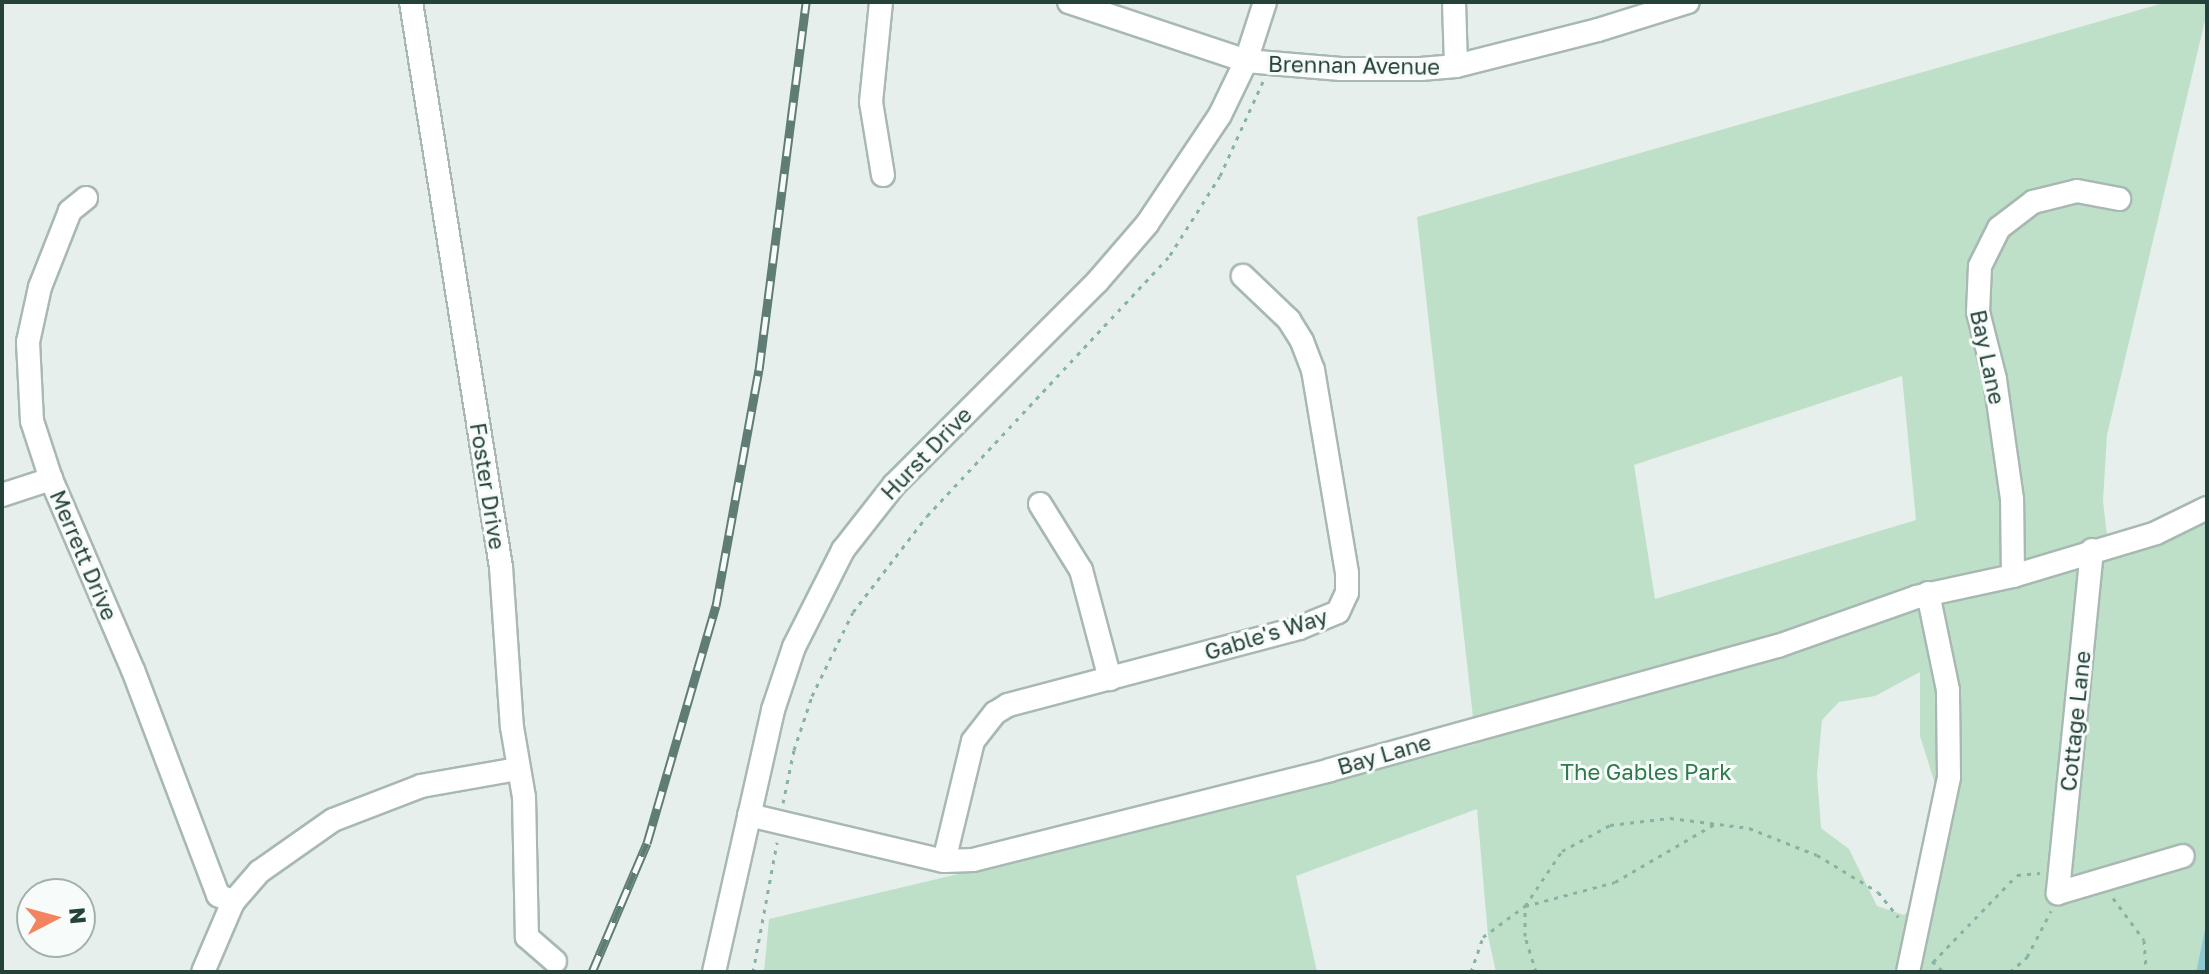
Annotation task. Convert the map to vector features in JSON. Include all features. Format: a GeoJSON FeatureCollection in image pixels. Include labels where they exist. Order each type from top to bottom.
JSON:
{"type":"FeatureCollection","features":[{"type":"Feature","properties":{"kind":"street","name":"Foster Drive"},"geometry":{"type":"LineString","coordinates":[[411,2],[501,567],[517,769],[524,797],[527,937],[555,961]]}},
{"type":"Feature","properties":{"kind":"street"},"geometry":{"type":"LineString","coordinates":[[881,2],[871,102],[883,175]]}},
{"type":"Feature","properties":{"kind":"street","name":"Brennan Avenue"},"geometry":{"type":"LineString","coordinates":[[1069,2],[1246,61],[1269,65],[1421,69],[1456,66],[1598,30],[1688,2]]}},
{"type":"Feature","properties":{"kind":"street","name":"Hurst Drive"},"geometry":{"type":"LineString","coordinates":[[714,972],[786,667],[815,600],[843,550],[901,477],[1130,245],[1207,138],[1246,61],[1265,2]]}},
{"type":"Feature","properties":{"kind":"street"},"geometry":{"type":"LineString","coordinates":[[1454,2],[1456,66]]}},
{"type":"Feature","properties":{"kind":"street","name":"Bay Lane"},"geometry":{"type":"LineString","coordinates":[[2013,576],[2012,499],[1995,379],[1978,312],[1980,266],[1999,228],[2033,202],[2077,191],[2119,199]]}},
{"type":"Feature","properties":{"kind":"street","name":"Merrett Drive"},"geometry":{"type":"LineString","coordinates":[[86,198],[70,211],[40,287],[28,342],[32,421],[51,479],[133,670],[218,895],[233,902]]}},
{"type":"Feature","properties":{"kind":"street","name":"Gable's Way"},"geometry":{"type":"LineString","coordinates":[[944,861],[973,741],[983,724],[1008,705],[1325,620],[1338,612],[1347,593],[1347,573],[1313,370],[1302,341],[1289,320],[1243,276]]}},
{"type":"Feature","properties":{"kind":"street"},"geometry":{"type":"LineString","coordinates":[[2,495],[51,479]]}},
{"type":"Feature","properties":{"kind":"street"},"geometry":{"type":"LineString","coordinates":[[1040,504],[1081,570],[1110,679]]}},
{"type":"Feature","properties":{"kind":"street","name":"Bay Lane"},"geometry":{"type":"LineString","coordinates":[[749,815],[944,861],[973,860],[1330,770],[1778,646],[1928,593],[2013,576],[2156,533],[2207,508]]}},
{"type":"Feature","properties":{"kind":"street","name":"Cottage Lane"},"geometry":{"type":"LineString","coordinates":[[2059,882],[2092,550]]}},
{"type":"Feature","properties":{"kind":"street"},"geometry":{"type":"LineString","coordinates":[[1908,972],[1949,777],[1948,690],[1928,593]]}},
{"type":"Feature","properties":{"kind":"street"},"geometry":{"type":"LineString","coordinates":[[203,972],[233,902],[259,872],[333,820],[421,786],[517,769]]}},
{"type":"Feature","properties":{"kind":"street"},"geometry":{"type":"LineString","coordinates":[[2059,882],[2098,881],[2183,856]]}},
{"type":"Feature","properties":{"kind":"path"},"geometry":{"type":"LineString","coordinates":[[781,813],[794,750],[812,696],[853,612],[927,516],[1170,255],[1220,176],[1269,65]]}},
{"type":"Feature","properties":{"kind":"path"},"geometry":{"type":"LineString","coordinates":[[1471,972],[1483,937],[1525,906],[1562,851],[1610,825],[1670,818],[1749,828],[1817,855],[1878,892],[1944,972]]}},
{"type":"Feature","properties":{"kind":"path"},"geometry":{"type":"LineString","coordinates":[[1525,906],[1615,882],[1718,822]]}},
{"type":"Feature","properties":{"kind":"path"},"geometry":{"type":"LineString","coordinates":[[753,972],[777,842]]}},
{"type":"Feature","properties":{"kind":"path"},"geometry":{"type":"LineString","coordinates":[[1933,962],[2017,875],[2059,882],[2046,927],[2027,957],[2010,972]]}},
{"type":"Feature","properties":{"kind":"path"},"geometry":{"type":"LineString","coordinates":[[2098,881],[2131,919],[2144,940],[2146,972]]}},
{"type":"Feature","properties":{"kind":"path"},"geometry":{"type":"LineString","coordinates":[[1525,906],[1525,936],[1536,972]]}},
{"type":"Feature","properties":{"kind":"green space","name":"The Gables Park"},"geometry":{"type":"Polygon","coordinates":[[[2167,2],[2207,2],[2107,435],[2103,501],[2107,535],[2131,539],[2207,513],[2207,920],[2196,972],[1496,972],[1488,936],[1477,809],[1296,876],[1317,972],[764,972],[769,919],[1244,806],[1476,744],[1417,217],[2167,2]],[[1902,376],[1634,465],[1655,599],[1916,520],[1902,376]],[[1920,672],[1875,696],[1839,702],[1822,720],[1817,775],[1821,828],[1849,849],[1877,906],[1904,915],[1937,878],[1942,806],[1920,736],[1920,672]]]}},
{"type":"Feature","properties":{"kind":"water"},"geometry":{"type":"Polygon","coordinates":[[[2207,920],[2207,972],[2196,972],[2207,920]]]}},
{"type":"Feature","properties":{"kind":"railway"},"geometry":{"type":"LineString","coordinates":[[592,972],[647,843],[716,606],[759,370],[806,2]]}}]}
